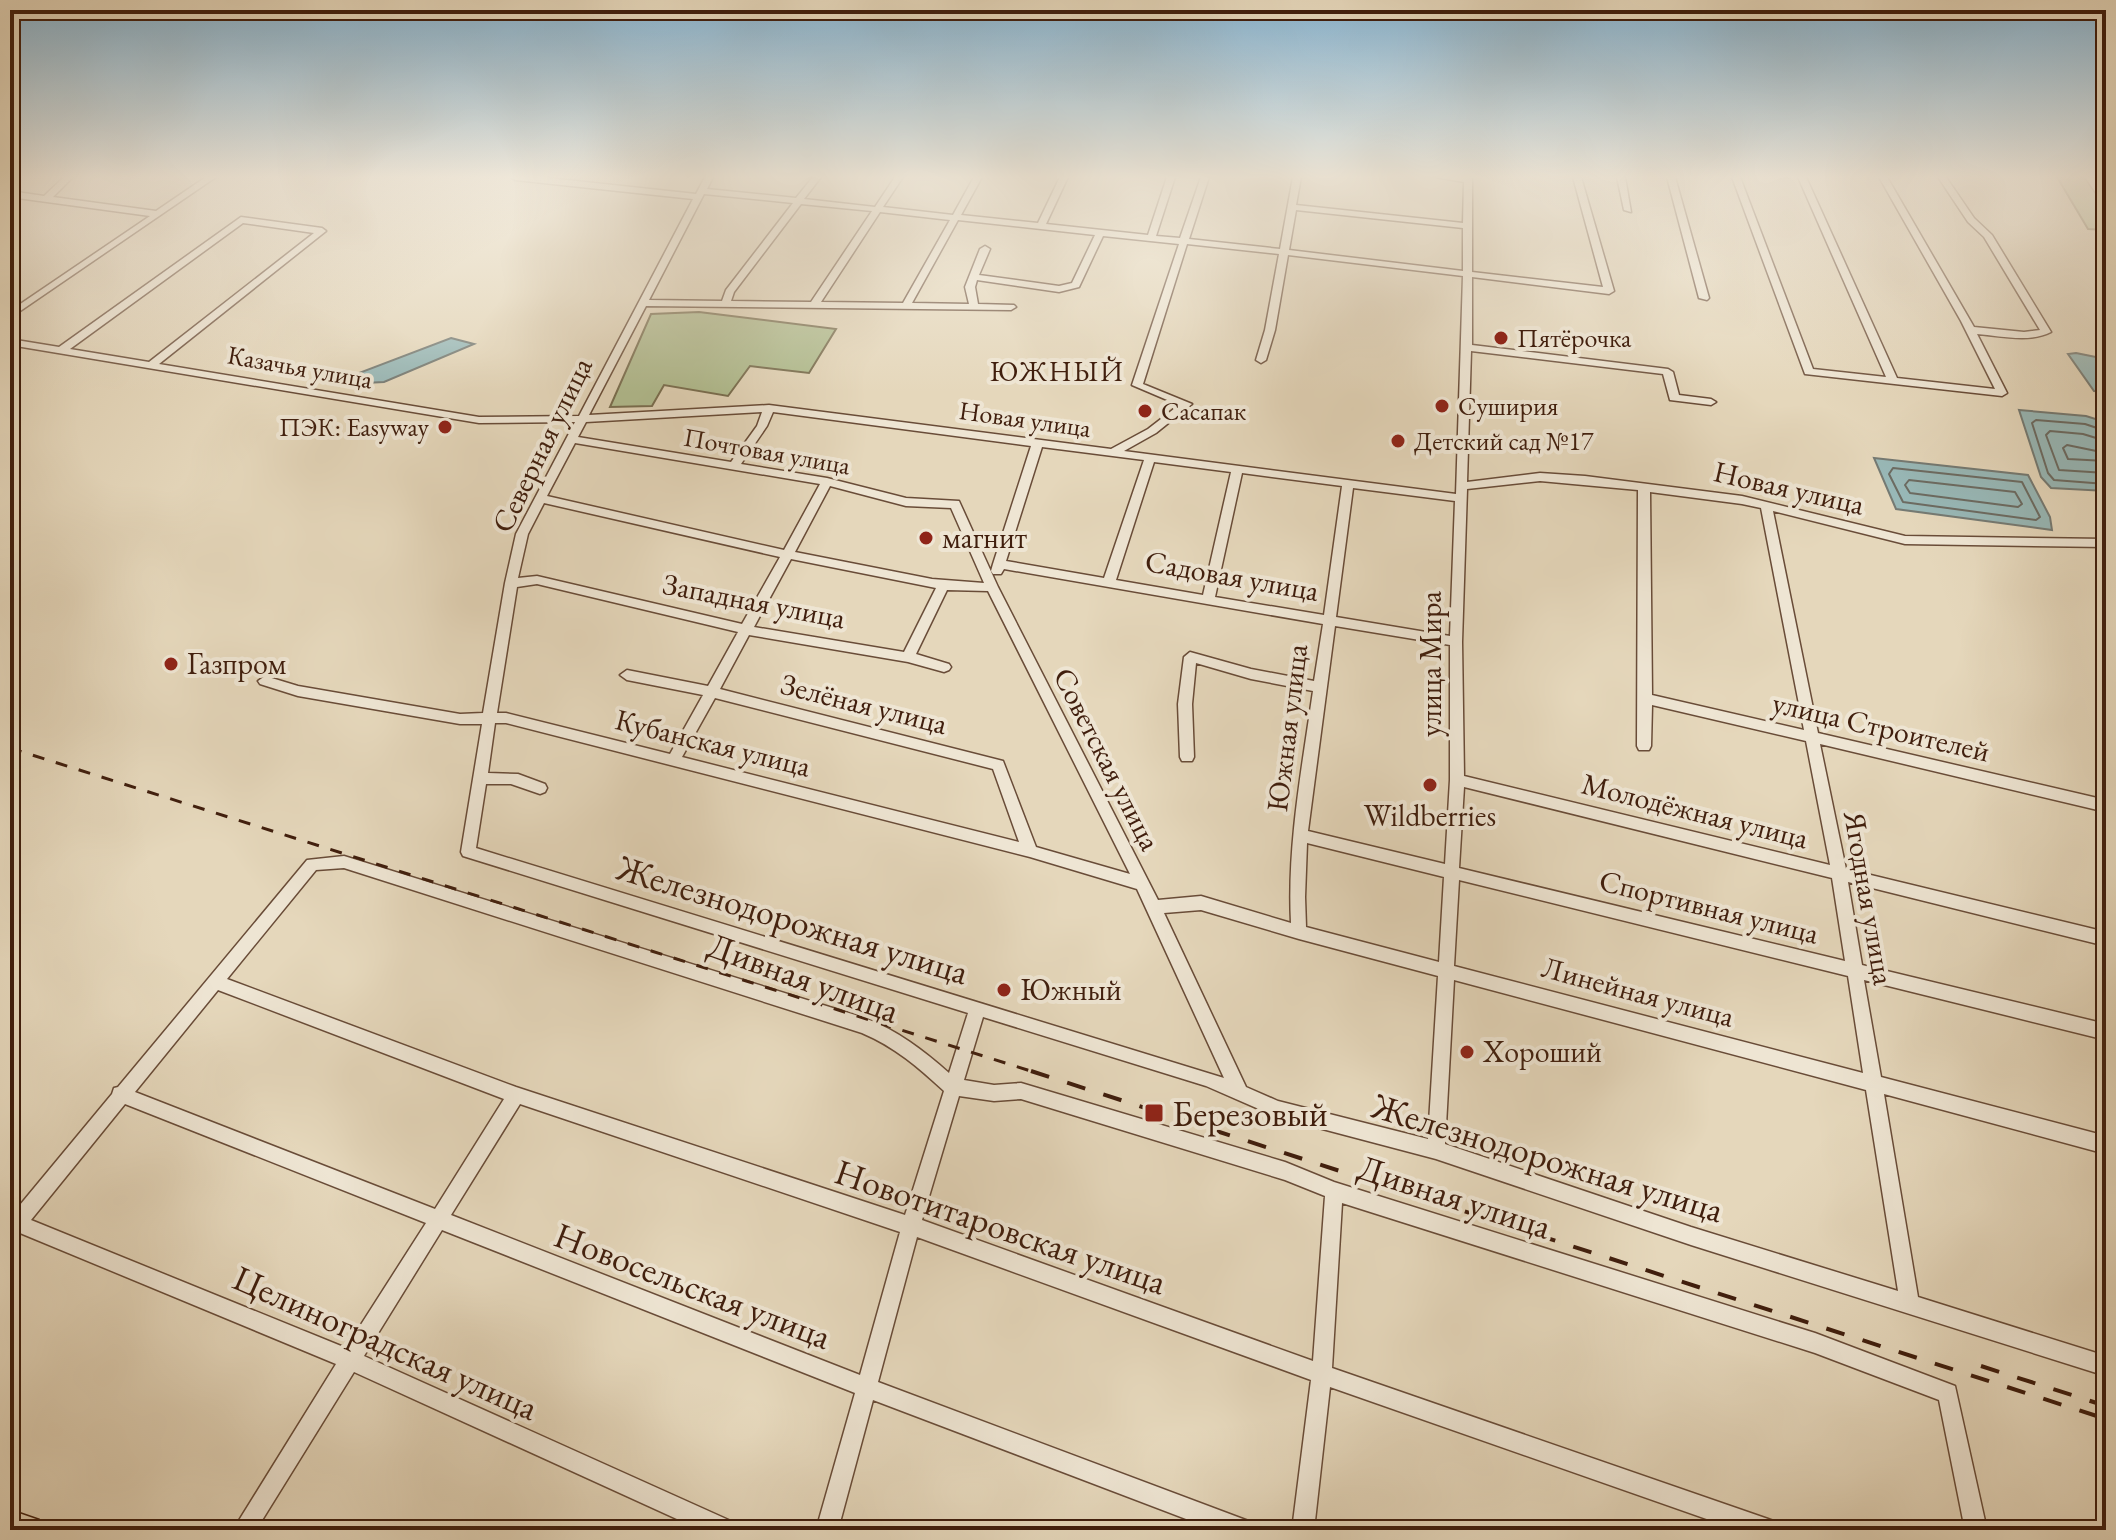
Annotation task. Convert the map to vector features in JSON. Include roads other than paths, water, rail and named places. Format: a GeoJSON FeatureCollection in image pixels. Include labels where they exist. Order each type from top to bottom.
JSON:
{"type":"FeatureCollection","features":[{"type":"Feature","properties":{"kind":"main road"},"geometry":{"type":"LineString","coordinates":[[10,1524],[29,1530]]}},
{"type":"Feature","properties":{"kind":"street"},"geometry":{"type":"LineString","coordinates":[[10,315],[107,249]]}},
{"type":"Feature","properties":{"kind":"street"},"geometry":{"type":"LineString","coordinates":[[62,350],[201,249]]}},
{"type":"Feature","properties":{"kind":"street"},"geometry":{"type":"LineString","coordinates":[[151,365],[299,249]]}},
{"type":"Feature","properties":{"kind":"street","name":"Северная улица"},"geometry":{"type":"LineString","coordinates":[[468,852],[511,583],[522,534],[671,249]]}},
{"type":"Feature","properties":{"kind":"street"},"geometry":{"type":"LineString","coordinates":[[726,303],[729,292],[763,249]]}},
{"type":"Feature","properties":{"kind":"street"},"geometry":{"type":"LineString","coordinates":[[814,305],[852,249]]}},
{"type":"Feature","properties":{"kind":"street"},"geometry":{"type":"LineString","coordinates":[[906,306],[938,249]]}},
{"type":"Feature","properties":{"kind":"street"},"geometry":{"type":"LineString","coordinates":[[974,306],[970,287],[985,249]]}},
{"type":"Feature","properties":{"kind":"street"},"geometry":{"type":"LineString","coordinates":[[973,277],[1059,289],[1072,288],[1093,249]]}},
{"type":"Feature","properties":{"kind":"street"},"geometry":{"type":"LineString","coordinates":[[1112,453],[1152,431],[1187,404],[1137,385],[1182,249]]}},
{"type":"Feature","properties":{"kind":"street"},"geometry":{"type":"LineString","coordinates":[[1253,249],[1609,291],[1597,249]]}},
{"type":"Feature","properties":{"kind":"street"},"geometry":{"type":"LineString","coordinates":[[1261,360],[1286,249]]}},
{"type":"Feature","properties":{"kind":"street","name":"улица Мира"},"geometry":{"type":"LineString","coordinates":[[1436,1150],[1457,780],[1456,642],[1467,347],[1467,249]]}},
{"type":"Feature","properties":{"kind":"street"},"geometry":{"type":"LineString","coordinates":[[1691,249],[1704,298]]}},
{"type":"Feature","properties":{"kind":"street"},"geometry":{"type":"LineString","coordinates":[[1763,249],[1809,372],[2002,393],[1924,249]]}},
{"type":"Feature","properties":{"kind":"street"},"geometry":{"type":"LineString","coordinates":[[1834,249],[1893,381]]}},
{"type":"Feature","properties":{"kind":"street"},"geometry":{"type":"LineString","coordinates":[[1970,330],[2024,335],[2046,332],[1996,249]]}},
{"type":"Feature","properties":{"kind":"street"},"geometry":{"type":"LineString","coordinates":[[643,303],[1011,307]]}},
{"type":"Feature","properties":{"kind":"street","name":"Казачья улица"},"geometry":{"type":"LineString","coordinates":[[10,342],[479,420],[583,419]]}},
{"type":"Feature","properties":{"kind":"street"},"geometry":{"type":"LineString","coordinates":[[1467,347],[1668,372],[1674,398],[1711,402]]}},
{"type":"Feature","properties":{"kind":"street"},"geometry":{"type":"LineString","coordinates":[[733,467],[762,426],[769,408]]}},
{"type":"Feature","properties":{"kind":"street","name":"Новая улица"},"geometry":{"type":"LineString","coordinates":[[583,419],[769,408],[1348,483],[1461,492],[1540,477],[1644,487],[1766,505],[1905,540],[2025,541],[2064,545],[2106,543]]}},
{"type":"Feature","properties":{"kind":"street","name":"Почтовая улица"},"geometry":{"type":"LineString","coordinates":[[572,439],[827,482],[906,502],[955,504]]}},
{"type":"Feature","properties":{"kind":"street"},"geometry":{"type":"LineString","coordinates":[[539,498],[786,555],[977,589],[992,587],[1038,442]]}},
{"type":"Feature","properties":{"kind":"street"},"geometry":{"type":"LineString","coordinates":[[1109,582],[1150,458]]}},
{"type":"Feature","properties":{"kind":"street"},"geometry":{"type":"LineString","coordinates":[[1209,597],[1237,471]]}},
{"type":"Feature","properties":{"kind":"street"},"geometry":{"type":"LineString","coordinates":[[674,760],[827,482]]}},
{"type":"Feature","properties":{"kind":"street","name":"Южная улица"},"geometry":{"type":"LineString","coordinates":[[1299,932],[1300,835],[1327,619],[1348,483]]}},
{"type":"Feature","properties":{"kind":"street"},"geometry":{"type":"LineString","coordinates":[[1644,487],[1644,746]]}},
{"type":"Feature","properties":{"kind":"street","name":"Советская улица"},"geometry":{"type":"LineString","coordinates":[[955,504],[992,587],[1154,907],[1240,1093]]}},
{"type":"Feature","properties":{"kind":"street","name":"Ягодная улица"},"geometry":{"type":"LineString","coordinates":[[1766,505],[1839,873],[1909,1303]]}},
{"type":"Feature","properties":{"kind":"street","name":"Садовая улица"},"geometry":{"type":"LineString","coordinates":[[999,564],[1209,597],[1456,642]]}},
{"type":"Feature","properties":{"kind":"street","name":"Западная улица"},"geometry":{"type":"LineString","coordinates":[[511,583],[537,580],[747,630],[908,657],[944,667]]}},
{"type":"Feature","properties":{"kind":"street"},"geometry":{"type":"LineString","coordinates":[[908,657],[944,584]]}},
{"type":"Feature","properties":{"kind":"street"},"geometry":{"type":"LineString","coordinates":[[1187,757],[1185,704],[1190,657],[1251,674],[1319,687]]}},
{"type":"Feature","properties":{"kind":"street","name":"Зелёная улица"},"geometry":{"type":"LineString","coordinates":[[627,675],[712,692],[998,765],[1030,851]]}},
{"type":"Feature","properties":{"kind":"street","name":"Кубанская улица"},"geometry":{"type":"LineString","coordinates":[[265,681],[298,691],[446,716],[506,718],[1030,851],[1142,884]]}},
{"type":"Feature","properties":{"kind":"street","name":"улица Строителей"},"geometry":{"type":"LineString","coordinates":[[1645,698],[2106,806]]}},
{"type":"Feature","properties":{"kind":"street"},"geometry":{"type":"LineString","coordinates":[[480,779],[496,776],[524,780],[540,788]]}},
{"type":"Feature","properties":{"kind":"street","name":"Молодёжная улица"},"geometry":{"type":"LineString","coordinates":[[1457,780],[2106,939]]}},
{"type":"Feature","properties":{"kind":"street","name":"Спортивная улица"},"geometry":{"type":"LineString","coordinates":[[1300,835],[2106,1032]]}},
{"type":"Feature","properties":{"kind":"street","name":"Железнодорожная улица"},"geometry":{"type":"LineString","coordinates":[[468,852],[1208,1079],[1277,1109],[1436,1150],[1691,1236],[2106,1366]]}},
{"type":"Feature","properties":{"kind":"street","name":"Дивная улица"},"geometry":{"type":"LineString","coordinates":[[214,981],[312,864],[344,862],[372,869],[865,1026],[912,1051],[952,1087],[994,1093],[1021,1091],[1285,1171],[1334,1191],[1815,1343],[1948,1393],[1976,1530]]}},
{"type":"Feature","properties":{"kind":"street","name":"Линейная улица"},"geometry":{"type":"LineString","coordinates":[[1154,907],[1201,903],[1874,1086],[2106,1145]]}},
{"type":"Feature","properties":{"kind":"street"},"geometry":{"type":"LineString","coordinates":[[13,1227],[214,981]]}},
{"type":"Feature","properties":{"kind":"street","name":"Новотитаровская улица"},"geometry":{"type":"LineString","coordinates":[[214,981],[516,1095],[911,1225],[1322,1374],[1768,1530]]}},
{"type":"Feature","properties":{"kind":"street"},"geometry":{"type":"LineString","coordinates":[[827,1530],[911,1225],[977,1009]]}},
{"type":"Feature","properties":{"kind":"street","name":"Новосельская улица"},"geometry":{"type":"LineString","coordinates":[[120,1094],[866,1387],[1243,1530]]}},
{"type":"Feature","properties":{"kind":"street"},"geometry":{"type":"LineString","coordinates":[[244,1530],[348,1359],[516,1095]]}},
{"type":"Feature","properties":{"kind":"street"},"geometry":{"type":"LineString","coordinates":[[1303,1530],[1322,1374],[1334,1191]]}},
{"type":"Feature","properties":{"kind":"street","name":"Целиноградская улица"},"geometry":{"type":"LineString","coordinates":[[13,1227],[348,1359],[725,1530]]}},
{"type":"Feature","properties":{"kind":"water"},"geometry":{"type":"Polygon","coordinates":[[[451,338],[474,344],[384,382],[343,384],[351,376],[451,338]]]}},
{"type":"Feature","properties":{"kind":"water"},"geometry":{"type":"Polygon","coordinates":[[[2068,354],[2106,359],[2106,392],[2094,391],[2068,354]]]}},
{"type":"Feature","properties":{"kind":"water"},"geometry":{"type":"Polygon","coordinates":[[[2019,410],[2086,416],[2102,421],[2106,429],[2106,491],[2051,488],[2041,477],[2019,410]]]}},
{"type":"Feature","properties":{"kind":"water"},"geometry":{"type":"Polygon","coordinates":[[[1874,458],[2028,475],[2050,517],[2052,530],[1896,509],[1874,458]]]}},
{"type":"Feature","properties":{"kind":"railway"},"geometry":{"type":"LineString","coordinates":[[10,748],[1037,1073]]}},
{"type":"Feature","properties":{"kind":"railway"},"geometry":{"type":"LineString","coordinates":[[1031,1071],[2106,1419]]}},
{"type":"Feature","properties":{"kind":"railway"},"geometry":{"type":"LineString","coordinates":[[1981,1366],[2106,1406]]}},
{"type":"Feature","properties":{"kind":"place","name":"Пятёрочка"},"geometry":{"type":"Point","coordinates":[1501,338]}},
{"type":"Feature","properties":{"kind":"place","name":"Суширия"},"geometry":{"type":"Point","coordinates":[1442,406]}},
{"type":"Feature","properties":{"kind":"place","name":"Сасапак"},"geometry":{"type":"Point","coordinates":[1145,411]}},
{"type":"Feature","properties":{"kind":"place","name":"ПЭК: Easyway"},"geometry":{"type":"Point","coordinates":[445,427]}},
{"type":"Feature","properties":{"kind":"place","name":"Детский сад №17"},"geometry":{"type":"Point","coordinates":[1398,441]}},
{"type":"Feature","properties":{"kind":"place","name":"магнит"},"geometry":{"type":"Point","coordinates":[926,538]}},
{"type":"Feature","properties":{"kind":"place","name":"Газпром"},"geometry":{"type":"Point","coordinates":[171,664]}},
{"type":"Feature","properties":{"kind":"place","name":"Wildberries"},"geometry":{"type":"Point","coordinates":[1430,785]}},
{"type":"Feature","properties":{"kind":"place","name":"Южный"},"geometry":{"type":"Point","coordinates":[1004,990]}},
{"type":"Feature","properties":{"kind":"place","name":"Хороший"},"geometry":{"type":"Point","coordinates":[1467,1052]}},
{"type":"Feature","properties":{"kind":"place","name":"Березовый"},"geometry":{"type":"Point","coordinates":[1154,1113]}},
{"type":"Feature","properties":{"kind":"district","name":"ЮЖНЫЙ"},"geometry":{"type":"Point","coordinates":[1057,371]}}]}
